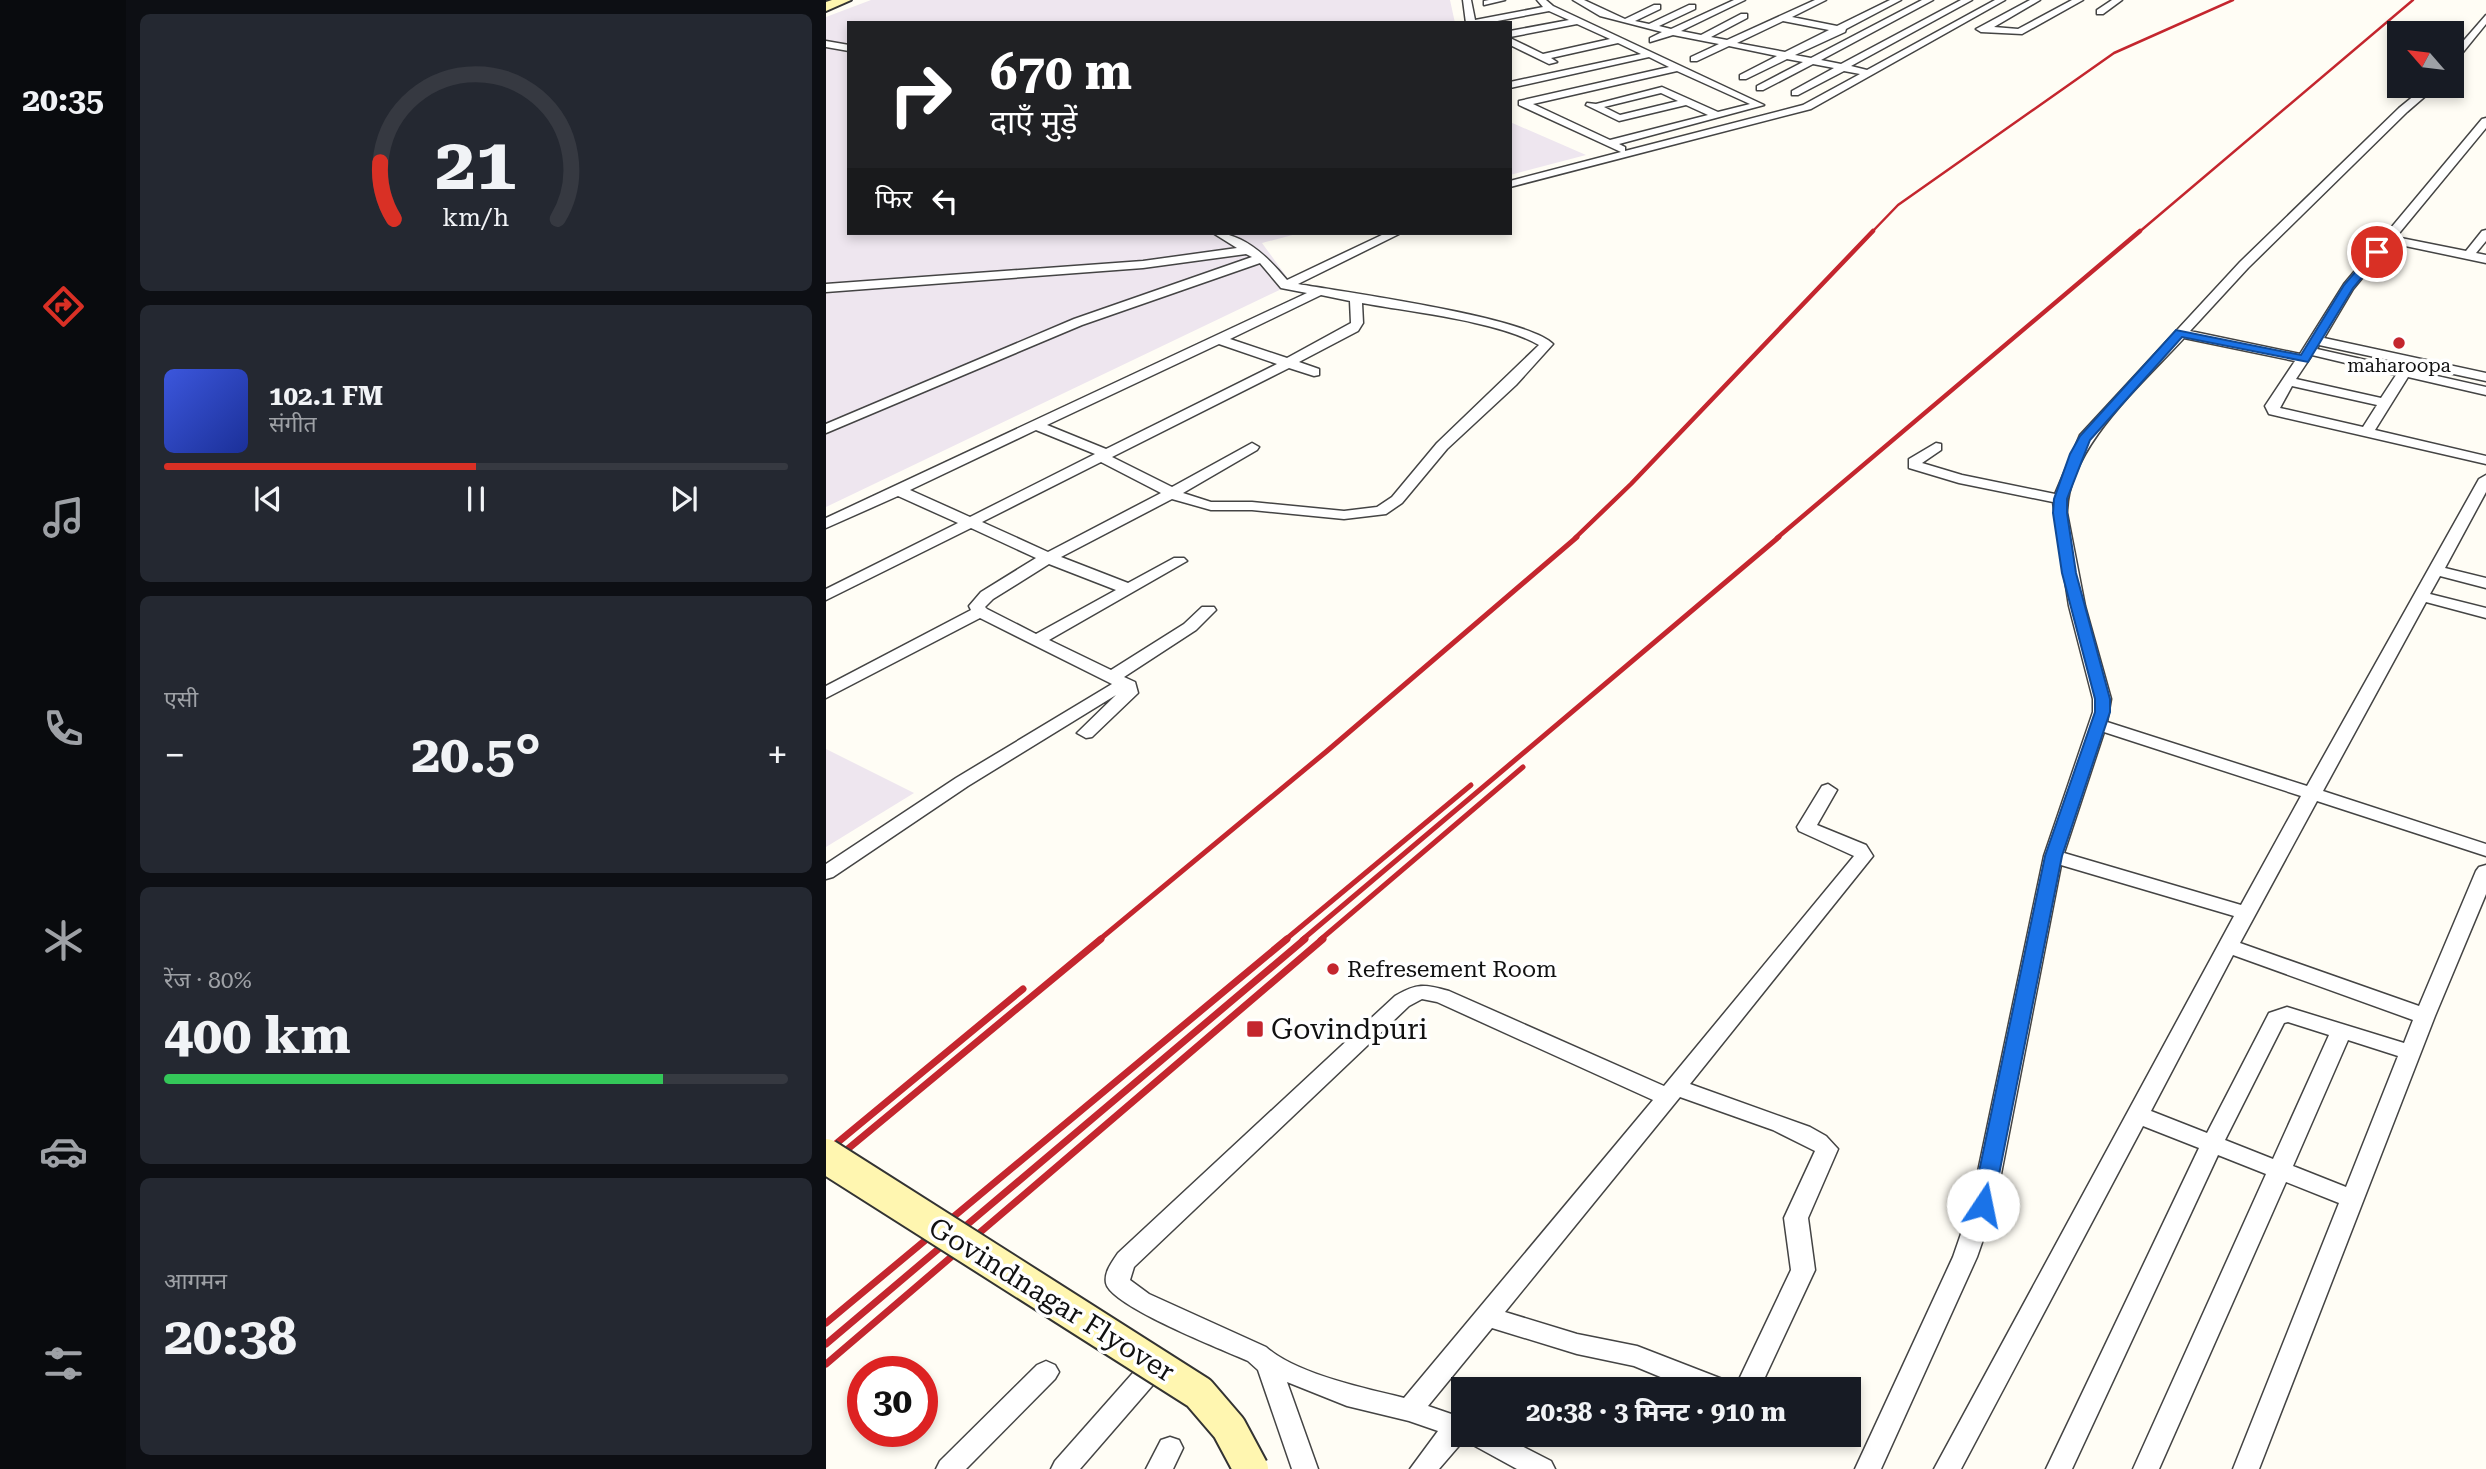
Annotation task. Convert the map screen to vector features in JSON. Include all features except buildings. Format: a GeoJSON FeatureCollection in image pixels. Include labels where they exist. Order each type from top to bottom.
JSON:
{"type":"FeatureCollection","features":[{"type":"Feature","properties":{"kind":"main road"},"geometry":{"type":"LineString","coordinates":[[826,5],[832,0]]}},
{"type":"Feature","properties":{"kind":"main road"},"geometry":{"type":"LineString","coordinates":[[826,5],[844,0]]}},
{"type":"Feature","properties":{"kind":"main road","name":"Govindnagar Flyover"},"geometry":{"type":"LineString","coordinates":[[826,1156],[1199,1393],[1220,1412],[1233,1431],[1251,1469]]}},
{"type":"Feature","properties":{"kind":"street"},"geometry":{"type":"LineString","coordinates":[[1467,0],[1471,21]]}},
{"type":"Feature","properties":{"kind":"street"},"geometry":{"type":"LineString","coordinates":[[1487,3],[1501,0]]}},
{"type":"Feature","properties":{"kind":"street"},"geometry":{"type":"LineString","coordinates":[[1541,0],[1550,8],[1647,55],[1759,105],[1611,144]]}},
{"type":"Feature","properties":{"kind":"street"},"geometry":{"type":"LineString","coordinates":[[1577,0],[1603,14],[1626,22],[1869,73]]}},
{"type":"Feature","properties":{"kind":"street"},"geometry":{"type":"LineString","coordinates":[[1653,40],[1741,0]]}},
{"type":"Feature","properties":{"kind":"street"},"geometry":{"type":"LineString","coordinates":[[1694,60],[1822,0]]}},
{"type":"Feature","properties":{"kind":"street"},"geometry":{"type":"LineString","coordinates":[[1744,77],[1897,0]]}},
{"type":"Feature","properties":{"kind":"street"},"geometry":{"type":"LineString","coordinates":[[1760,88],[1929,0]]}},
{"type":"Feature","properties":{"kind":"street"},"geometry":{"type":"LineString","coordinates":[[1795,93],[1968,0]]}},
{"type":"Feature","properties":{"kind":"street"},"geometry":{"type":"LineString","coordinates":[[1512,183],[1807,107],[2001,0]]}},
{"type":"Feature","properties":{"kind":"street"},"geometry":{"type":"LineString","coordinates":[[1984,29],[2036,0]]}},
{"type":"Feature","properties":{"kind":"street"},"geometry":{"type":"LineString","coordinates":[[1910,10],[1940,15],[1984,29],[2019,33],[2079,0]]}},
{"type":"Feature","properties":{"kind":"street"},"geometry":{"type":"LineString","coordinates":[[2100,12],[2118,0]]}},
{"type":"Feature","properties":{"kind":"street"},"geometry":{"type":"LineString","coordinates":[[1626,22],[1657,7]]}},
{"type":"Feature","properties":{"kind":"street"},"geometry":{"type":"LineString","coordinates":[[1650,27],[1692,7]]}},
{"type":"Feature","properties":{"kind":"street"},"geometry":{"type":"LineString","coordinates":[[1482,21],[1550,8]]}},
{"type":"Feature","properties":{"kind":"street"},"geometry":{"type":"LineString","coordinates":[[1702,38],[1744,16]]}},
{"type":"Feature","properties":{"kind":"street"},"geometry":{"type":"LineString","coordinates":[[1780,18],[1920,45]]}},
{"type":"Feature","properties":{"kind":"street"},"geometry":{"type":"LineString","coordinates":[[2464,45],[2486,18]]}},
{"type":"Feature","properties":{"kind":"street"},"geometry":{"type":"LineString","coordinates":[[1512,34],[1579,21]]}},
{"type":"Feature","properties":{"kind":"street"},"geometry":{"type":"LineString","coordinates":[[1542,29],[1583,48]]}},
{"type":"Feature","properties":{"kind":"street"},"geometry":{"type":"LineString","coordinates":[[1541,57],[1618,40]]}},
{"type":"Feature","properties":{"kind":"street"},"geometry":{"type":"LineString","coordinates":[[1512,42],[1571,72]]}},
{"type":"Feature","properties":{"kind":"street"},"geometry":{"type":"LineString","coordinates":[[826,44],[847,48]]}},
{"type":"Feature","properties":{"kind":"street"},"geometry":{"type":"LineString","coordinates":[[1512,85],[1647,55]]}},
{"type":"Feature","properties":{"kind":"street"},"geometry":{"type":"LineString","coordinates":[[1524,103],[1677,68]]}},
{"type":"Feature","properties":{"kind":"street"},"geometry":{"type":"LineString","coordinates":[[1633,78],[1718,116]]}},
{"type":"Feature","properties":{"kind":"street"},"geometry":{"type":"LineString","coordinates":[[1594,107],[1662,90]]}},
{"type":"Feature","properties":{"kind":"street"},"geometry":{"type":"LineString","coordinates":[[1566,94],[1619,118],[1686,102]]}},
{"type":"Feature","properties":{"kind":"street"},"geometry":{"type":"LineString","coordinates":[[1512,97],[1628,152]]}},
{"type":"Feature","properties":{"kind":"street"},"geometry":{"type":"LineString","coordinates":[[1868,1469],[1965,1257],[1983,1205],[2053,856],[2102,712],[2102,699],[2069,573],[2060,499],[2085,438],[2244,265],[2417,98]]}},
{"type":"Feature","properties":{"kind":"street"},"geometry":{"type":"LineString","coordinates":[[2486,121],[2348,287],[2290,382],[2272,406],[2274,411],[2486,460]]}},
{"type":"Feature","properties":{"kind":"street"},"geometry":{"type":"LineString","coordinates":[[2469,255],[2486,233]]}},
{"type":"Feature","properties":{"kind":"street"},"geometry":{"type":"LineString","coordinates":[[1035,425],[1104,456],[1192,502],[1211,506],[1252,506],[1344,515],[1381,511],[1397,500],[1442,446],[1511,382],[1547,344],[1530,334],[1484,321],[1317,293],[1285,285],[1262,258],[1222,235]]}},
{"type":"Feature","properties":{"kind":"street"},"geometry":{"type":"LineString","coordinates":[[1285,285],[1391,235]]}},
{"type":"Feature","properties":{"kind":"street"},"geometry":{"type":"LineString","coordinates":[[2388,239],[2486,258]]}},
{"type":"Feature","properties":{"kind":"street"},"geometry":{"type":"LineString","coordinates":[[826,288],[932,276],[1122,267],[1248,250]]}},
{"type":"Feature","properties":{"kind":"street"},"geometry":{"type":"LineString","coordinates":[[826,429],[1079,322],[1262,258]]}},
{"type":"Feature","properties":{"kind":"street"},"geometry":{"type":"LineString","coordinates":[[826,524],[1317,293]]}},
{"type":"Feature","properties":{"kind":"street"},"geometry":{"type":"LineString","coordinates":[[826,595],[1353,328],[1357,323],[1356,300]]}},
{"type":"Feature","properties":{"kind":"street"},"geometry":{"type":"LineString","coordinates":[[2180,333],[2486,377]]}},
{"type":"Feature","properties":{"kind":"street"},"geometry":{"type":"LineString","coordinates":[[1221,340],[1314,372]]}},
{"type":"Feature","properties":{"kind":"street"},"geometry":{"type":"LineString","coordinates":[[2310,350],[2486,391]]}},
{"type":"Feature","properties":{"kind":"street"},"geometry":{"type":"LineString","coordinates":[[2367,433],[2404,373]]}},
{"type":"Feature","properties":{"kind":"street"},"geometry":{"type":"LineString","coordinates":[[2290,382],[2385,403]]}},
{"type":"Feature","properties":{"kind":"street"},"geometry":{"type":"LineString","coordinates":[[1936,446],[1916,459],[1914,465],[1959,479],[2060,499]]}},
{"type":"Feature","properties":{"kind":"street"},"geometry":{"type":"LineString","coordinates":[[1086,733],[1129,693],[1131,688],[980,612],[977,606],[979,600],[1049,558],[1252,447]]}},
{"type":"Feature","properties":{"kind":"street"},"geometry":{"type":"LineString","coordinates":[[1947,1469],[2228,946],[2486,479]]}},
{"type":"Feature","properties":{"kind":"street"},"geometry":{"type":"LineString","coordinates":[[898,490],[1049,558],[1129,589]]}},
{"type":"Feature","properties":{"kind":"street"},"geometry":{"type":"LineString","coordinates":[[1037,640],[1179,561]]}},
{"type":"Feature","properties":{"kind":"street"},"geometry":{"type":"LineString","coordinates":[[2434,570],[2486,583]]}},
{"type":"Feature","properties":{"kind":"street"},"geometry":{"type":"LineString","coordinates":[[2420,596],[2486,613]]}},
{"type":"Feature","properties":{"kind":"street"},"geometry":{"type":"LineString","coordinates":[[826,873],[1119,680],[1191,627],[1208,610]]}},
{"type":"Feature","properties":{"kind":"street"},"geometry":{"type":"LineString","coordinates":[[826,693],[980,612]]}},
{"type":"Feature","properties":{"kind":"street"},"geometry":{"type":"LineString","coordinates":[[2097,724],[2486,850]]}},
{"type":"Feature","properties":{"kind":"street"},"geometry":{"type":"LineString","coordinates":[[1409,1410],[1489,1317],[1864,856],[1859,849],[1806,827],[1828,790]]}},
{"type":"Feature","properties":{"kind":"street"},"geometry":{"type":"LineString","coordinates":[[2053,856],[2246,913]]}},
{"type":"Feature","properties":{"kind":"street"},"geometry":{"type":"LineString","coordinates":[[2246,1469],[2409,1052],[2486,871]]}},
{"type":"Feature","properties":{"kind":"street"},"geometry":{"type":"LineString","coordinates":[[2228,946],[2425,1016]]}},
{"type":"Feature","properties":{"kind":"street"},"geometry":{"type":"LineString","coordinates":[[1451,1425],[1409,1410],[1347,1395],[1268,1364],[1256,1354],[1127,1294],[1118,1284],[1118,1273],[1126,1259],[1411,994],[1419,991],[1442,996],[1672,1092],[1804,1133],[1815,1138],[1827,1149],[1796,1218],[1803,1270],[1752,1377]]}},
{"type":"Feature","properties":{"kind":"street"},"geometry":{"type":"LineString","coordinates":[[2059,1469],[2212,1144],[2276,1018],[2287,1014],[2409,1052]]}},
{"type":"Feature","properties":{"kind":"street"},"geometry":{"type":"LineString","coordinates":[[2146,1469],[2342,1030]]}},
{"type":"Feature","properties":{"kind":"street"},"geometry":{"type":"LineString","coordinates":[[2138,1115],[2353,1199]]}},
{"type":"Feature","properties":{"kind":"street"},"geometry":{"type":"LineString","coordinates":[[1489,1317],[1595,1348],[1637,1356],[1689,1377]]}},
{"type":"Feature","properties":{"kind":"street"},"geometry":{"type":"LineString","coordinates":[[1064,1469],[1156,1364]]}},
{"type":"Feature","properties":{"kind":"street"},"geometry":{"type":"LineString","coordinates":[[1268,1364],[1305,1469]]}},
{"type":"Feature","properties":{"kind":"street"},"geometry":{"type":"LineString","coordinates":[[949,1469],[1046,1372]]}},
{"type":"Feature","properties":{"kind":"street"},"geometry":{"type":"LineString","coordinates":[[1423,1469],[1451,1443]]}},
{"type":"Feature","properties":{"kind":"street"},"geometry":{"type":"LineString","coordinates":[[1499,1447],[1542,1469]]}},
{"type":"Feature","properties":{"kind":"shaded area"},"geometry":{"type":"Polygon","coordinates":[[[871,0],[1450,0],[1455,21],[847,21],[847,235],[1292,235],[1262,243],[1292,284],[826,507],[826,17],[871,0]]]}},
{"type":"Feature","properties":{"kind":"shaded area"},"geometry":{"type":"Polygon","coordinates":[[[1512,123],[1586,155],[1512,174],[1512,123]]]}},
{"type":"Feature","properties":{"kind":"shaded area"},"geometry":{"type":"Polygon","coordinates":[[[826,749],[914,793],[826,847],[826,749]]]}},
{"type":"Feature","properties":{"kind":"railway"},"geometry":{"type":"LineString","coordinates":[[1871,233],[1898,205],[2114,53],[2233,0]]}},
{"type":"Feature","properties":{"kind":"railway"},"geometry":{"type":"LineString","coordinates":[[2138,233],[2413,0]]}},
{"type":"Feature","properties":{"kind":"railway"},"geometry":{"type":"LineString","coordinates":[[1575,538],[1631,484],[1873,231]]}},
{"type":"Feature","properties":{"kind":"railway"},"geometry":{"type":"LineString","coordinates":[[1777,538],[2140,231]]}},
{"type":"Feature","properties":{"kind":"railway"},"geometry":{"type":"LineString","coordinates":[[1099,940],[1327,751],[1577,537]]}},
{"type":"Feature","properties":{"kind":"railway"},"geometry":{"type":"LineString","coordinates":[[1302,940],[1779,537]]}},
{"type":"Feature","properties":{"kind":"railway"},"geometry":{"type":"LineString","coordinates":[[1320,940],[1523,767]]}},
{"type":"Feature","properties":{"kind":"railway"},"geometry":{"type":"LineString","coordinates":[[1285,940],[1471,785]]}},
{"type":"Feature","properties":{"kind":"railway"},"geometry":{"type":"LineString","coordinates":[[826,1167],[1101,939]]}},
{"type":"Feature","properties":{"kind":"railway"},"geometry":{"type":"LineString","coordinates":[[826,1323],[1287,939]]}},
{"type":"Feature","properties":{"kind":"railway"},"geometry":{"type":"LineString","coordinates":[[826,1344],[1305,939]]}},
{"type":"Feature","properties":{"kind":"railway"},"geometry":{"type":"LineString","coordinates":[[826,1364],[1323,939]]}},
{"type":"Feature","properties":{"kind":"railway"},"geometry":{"type":"LineString","coordinates":[[826,1152],[1023,989]]}},
{"type":"Feature","properties":{"kind":"place","name":"maharoopa"},"geometry":{"type":"Point","coordinates":[2399,343]}},
{"type":"Feature","properties":{"kind":"place","name":"Refresement Room"},"geometry":{"type":"Point","coordinates":[1333,969]}},
{"type":"Feature","properties":{"kind":"place","name":"Govindpuri"},"geometry":{"type":"Point","coordinates":[1255,1029]}},
{"type":"Feature","properties":{"kind":"route"},"geometry":{"type":"LineString","coordinates":[[1983,1205],[2053,856],[2102,712],[2102,699],[2069,573],[2060,513],[2060,499],[2076,454],[2085,438],[2180,333],[2304,359],[2348,287],[2377,252]]}}]}
